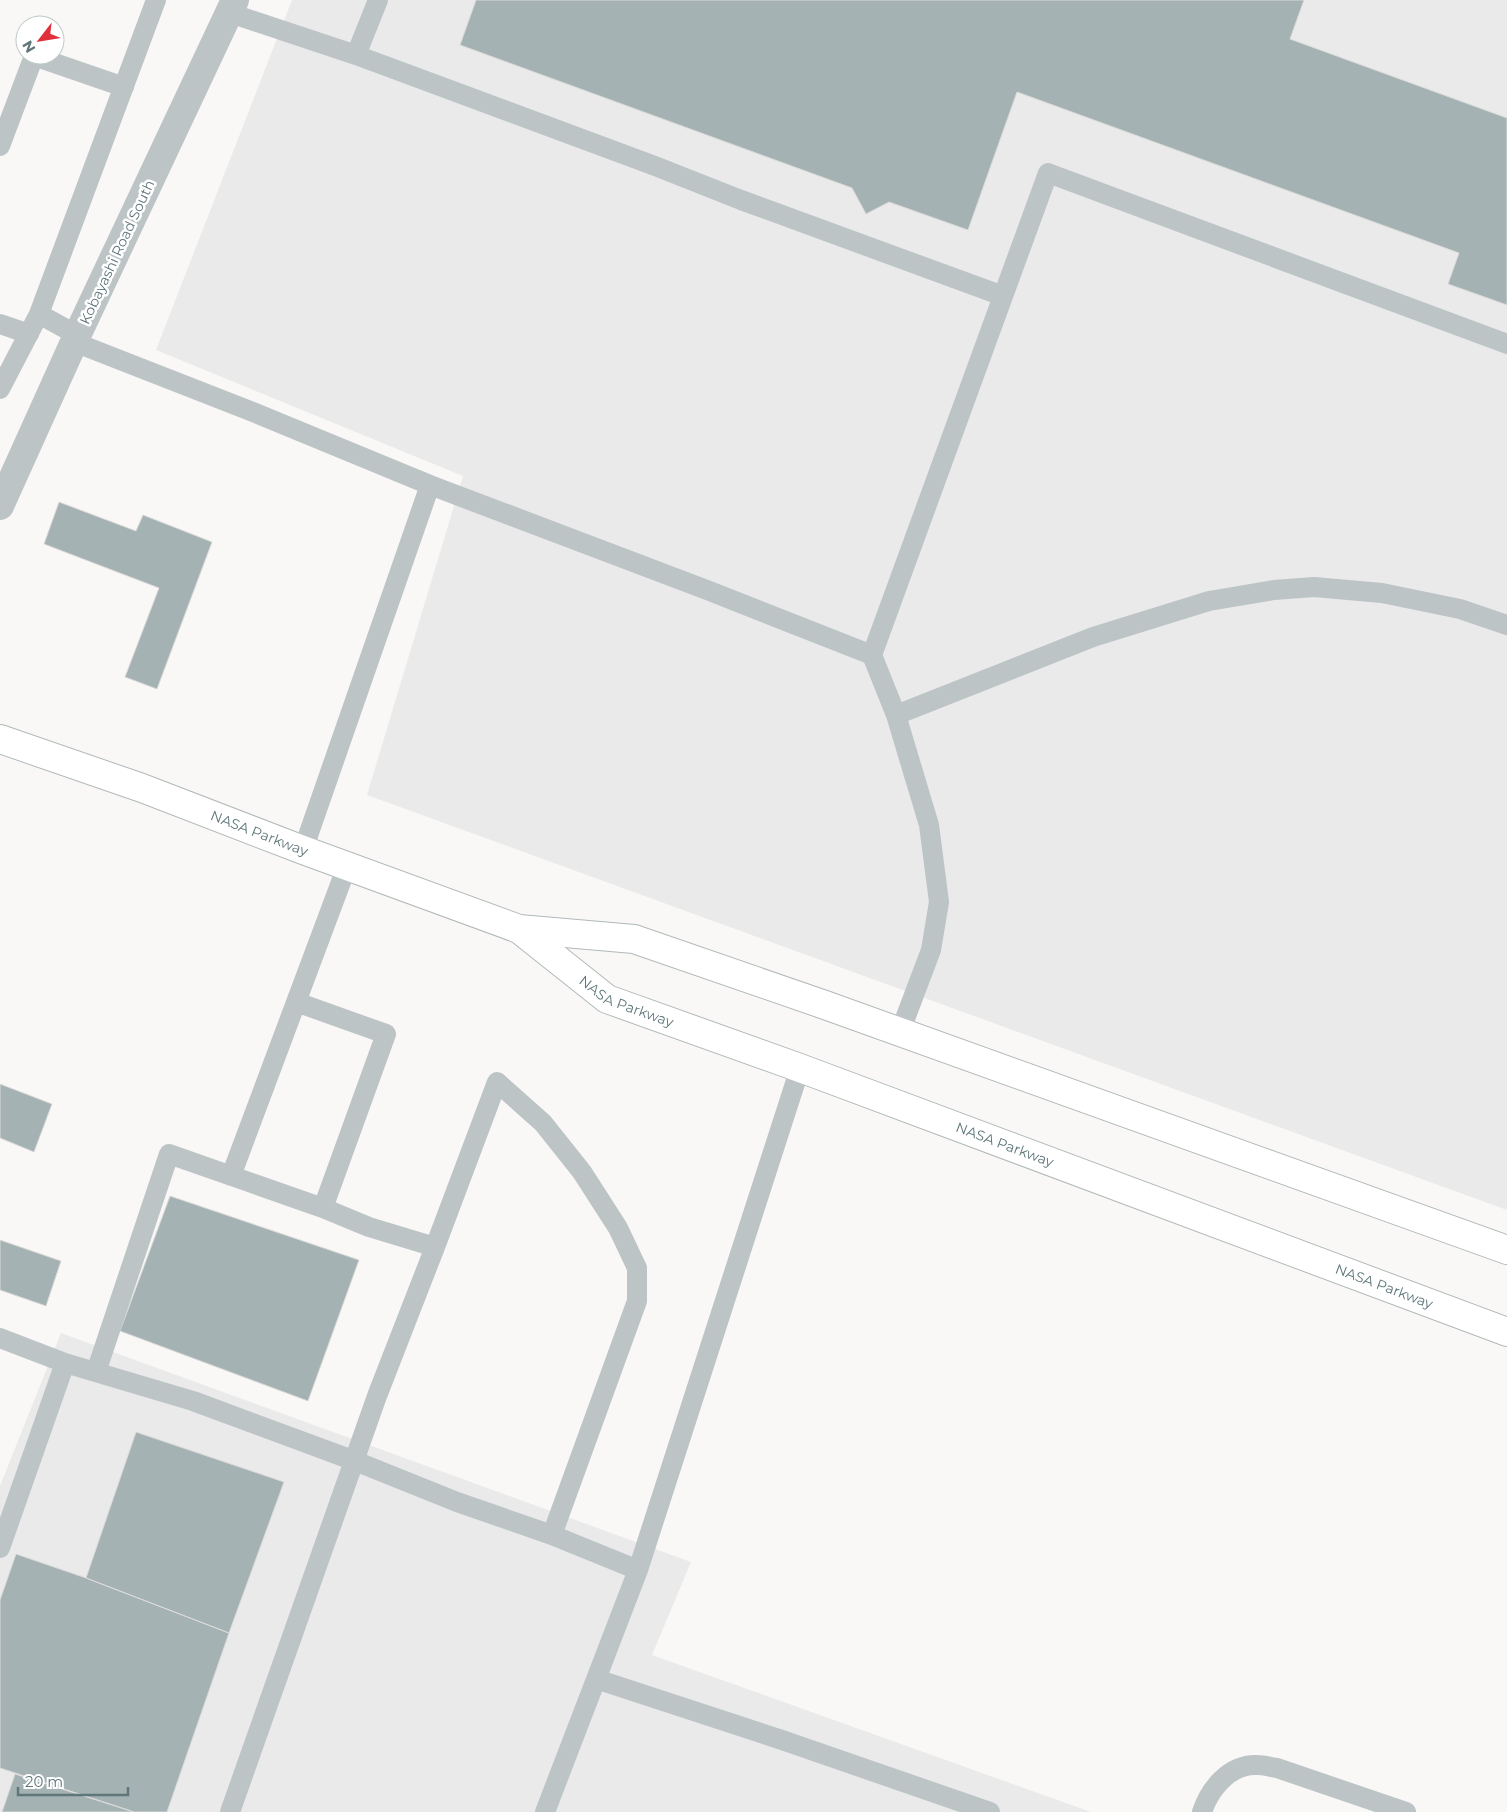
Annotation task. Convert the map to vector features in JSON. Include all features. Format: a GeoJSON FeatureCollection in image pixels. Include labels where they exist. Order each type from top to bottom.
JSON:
{"type":"FeatureCollection","features":[{"type":"Feature","properties":{"kind":"main road","name":"NASA Parkway"},"geometry":{"type":"LineString","coordinates":[[0,739],[142,788],[302,850],[519,929],[634,939],[900,1032],[1507,1250]]}},
{"type":"Feature","properties":{"kind":"main road","name":"NASA Parkway"},"geometry":{"type":"LineString","coordinates":[[519,929],[607,999],[800,1068],[1507,1332]]}},
{"type":"Feature","properties":{"kind":"street","name":"Kobayashi Road South"},"geometry":{"type":"LineString","coordinates":[[0,506],[76,338],[232,6]]}},
{"type":"Feature","properties":{"kind":"lane"},"geometry":{"type":"LineString","coordinates":[[0,389],[39,314],[156,0]]}},
{"type":"Feature","properties":{"kind":"lane"},"geometry":{"type":"LineString","coordinates":[[356,55],[378,0]]}},
{"type":"Feature","properties":{"kind":"lane"},"geometry":{"type":"LineString","coordinates":[[232,6],[356,55],[741,200],[1003,296]]}},
{"type":"Feature","properties":{"kind":"lane"},"geometry":{"type":"LineString","coordinates":[[0,146],[34,56],[124,88]]}},
{"type":"Feature","properties":{"kind":"lane"},"geometry":{"type":"LineString","coordinates":[[900,1032],[931,950],[939,902],[929,825],[896,715],[872,655],[1048,173],[1507,344]]}},
{"type":"Feature","properties":{"kind":"lane"},"geometry":{"type":"LineString","coordinates":[[39,314],[76,338],[430,485],[708,590],[872,655]]}},
{"type":"Feature","properties":{"kind":"lane"},"geometry":{"type":"LineString","coordinates":[[0,324],[29,334]]}},
{"type":"Feature","properties":{"kind":"lane"},"geometry":{"type":"LineString","coordinates":[[302,850],[430,485]]}},
{"type":"Feature","properties":{"kind":"lane"},"geometry":{"type":"LineString","coordinates":[[896,715],[1093,638],[1208,601],[1241,594],[1314,587],[1382,593],[1460,609],[1507,625]]}},
{"type":"Feature","properties":{"kind":"lane"},"geometry":{"type":"LineString","coordinates":[[232,1176],[347,866]]}},
{"type":"Feature","properties":{"kind":"lane"},"geometry":{"type":"LineString","coordinates":[[296,1002],[386,1034],[323,1208]]}},
{"type":"Feature","properties":{"kind":"lane"},"geometry":{"type":"LineString","coordinates":[[545,1812],[638,1570],[800,1068]]}},
{"type":"Feature","properties":{"kind":"lane"},"geometry":{"type":"LineString","coordinates":[[230,1812],[377,1396],[497,1082],[543,1122],[582,1172],[618,1228],[637,1268],[637,1301],[552,1535]]}},
{"type":"Feature","properties":{"kind":"lane"},"geometry":{"type":"LineString","coordinates":[[96,1372],[168,1154],[323,1208],[369,1227],[435,1247]]}},
{"type":"Feature","properties":{"kind":"lane"},"geometry":{"type":"LineString","coordinates":[[0,1338],[65,1363],[193,1401],[355,1461],[456,1502],[552,1535],[638,1570]]}},
{"type":"Feature","properties":{"kind":"lane"},"geometry":{"type":"LineString","coordinates":[[0,1548],[65,1363]]}},
{"type":"Feature","properties":{"kind":"lane"},"geometry":{"type":"LineString","coordinates":[[596,1679],[782,1740],[990,1812]]}},
{"type":"Feature","properties":{"kind":"lane"},"geometry":{"type":"LineString","coordinates":[[1202,1812],[1207,1798],[1221,1780],[1237,1770],[1256,1765],[1277,1768],[1406,1812]]}},
{"type":"Feature","properties":{"kind":"shaded area"},"geometry":{"type":"Polygon","coordinates":[[[292,0],[1507,0],[1507,1210],[367,795],[463,476],[156,350],[292,0]]]}},
{"type":"Feature","properties":{"kind":"shaded area"},"geometry":{"type":"Polygon","coordinates":[[[61,1333],[691,1562],[652,1655],[1091,1812],[0,1812],[0,1486],[61,1333]]]}},
{"type":"Feature","properties":{"kind":"building"},"geometry":{"type":"Polygon","coordinates":[[[476,0],[1304,0],[1290,39],[1507,118],[1507,305],[1448,284],[1459,253],[1017,92],[968,230],[889,202],[866,214],[852,188],[460,45],[476,0]]]}},
{"type":"Feature","properties":{"kind":"building"},"geometry":{"type":"Polygon","coordinates":[[[59,502],[136,531],[143,515],[212,542],[157,689],[125,677],[159,588],[44,544],[59,502]]]}},
{"type":"Feature","properties":{"kind":"building"},"geometry":{"type":"Polygon","coordinates":[[[0,1084],[52,1104],[34,1152],[0,1138],[0,1084]]]}},
{"type":"Feature","properties":{"kind":"building"},"geometry":{"type":"Polygon","coordinates":[[[170,1196],[359,1260],[308,1401],[120,1331],[170,1196]]]}},
{"type":"Feature","properties":{"kind":"building"},"geometry":{"type":"Polygon","coordinates":[[[0,1240],[61,1261],[46,1306],[0,1290],[0,1240]]]}},
{"type":"Feature","properties":{"kind":"building"},"geometry":{"type":"Polygon","coordinates":[[[136,1432],[284,1482],[229,1633],[86,1578],[136,1432]]]}},
{"type":"Feature","properties":{"kind":"building"},"geometry":{"type":"Polygon","coordinates":[[[16,1554],[86,1578],[229,1633],[167,1812],[134,1812],[0,1768],[0,1600],[16,1554]]]}},
{"type":"Feature","properties":{"kind":"building"},"geometry":{"type":"Polygon","coordinates":[[[15,1774],[134,1812],[2,1812],[15,1774]]]}}]}
